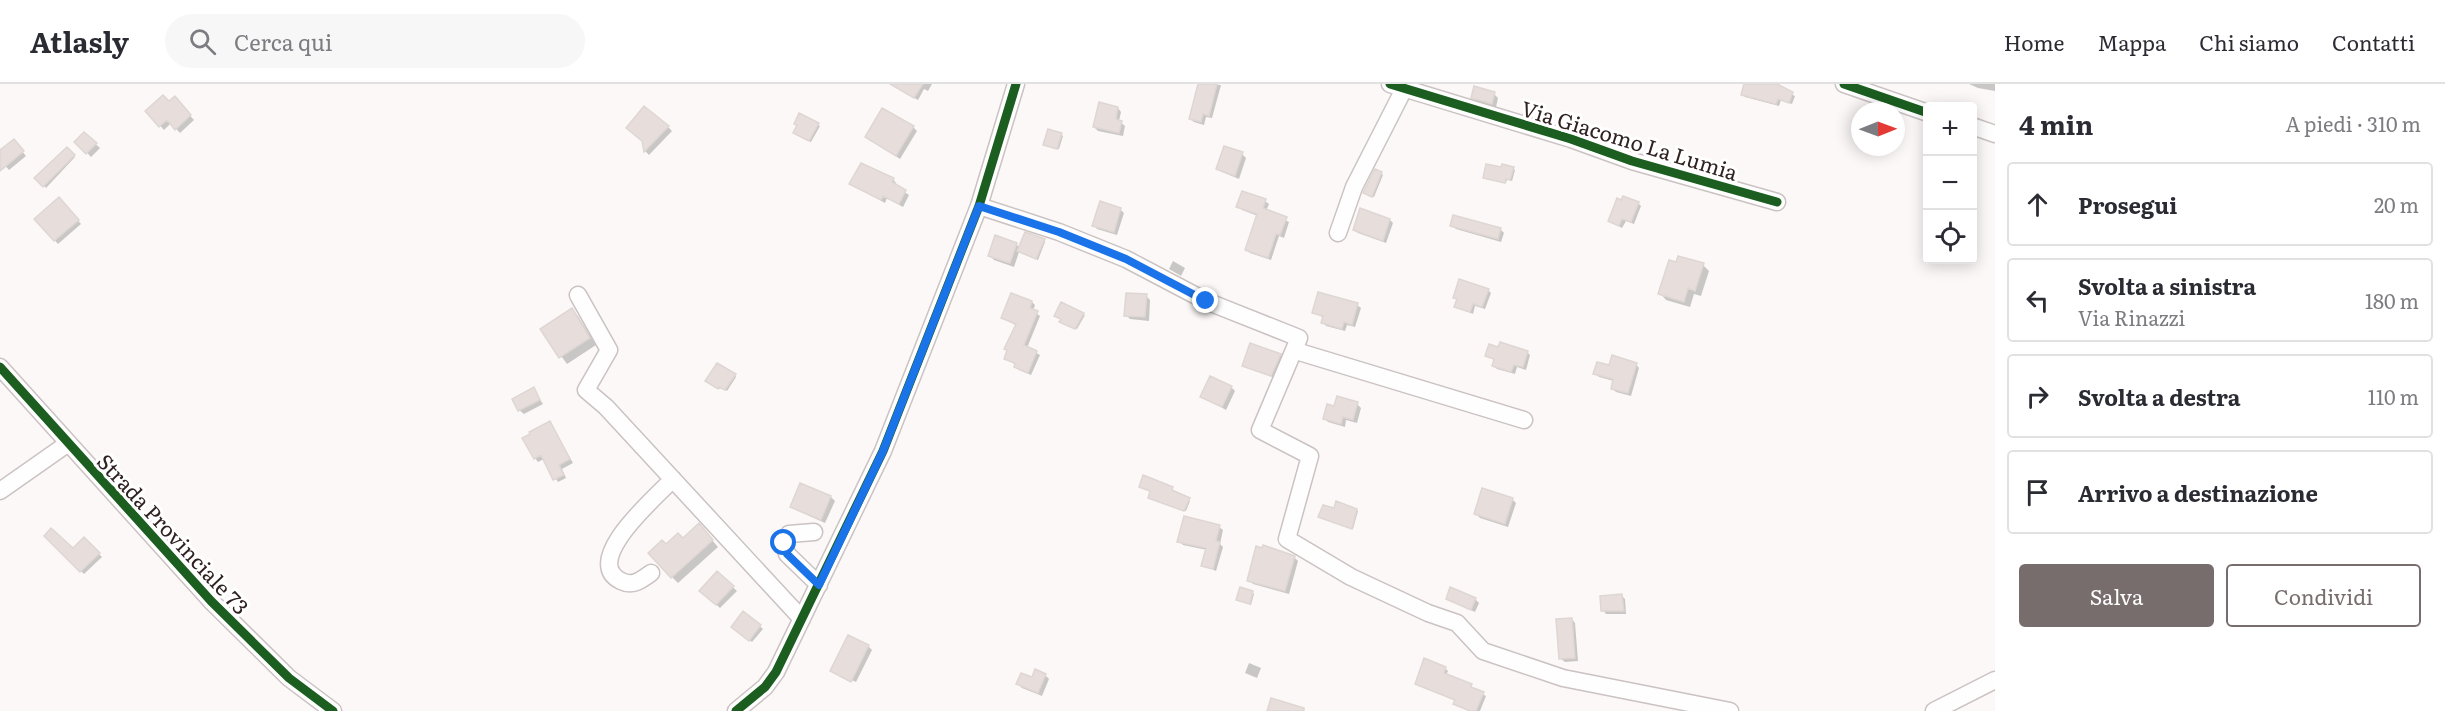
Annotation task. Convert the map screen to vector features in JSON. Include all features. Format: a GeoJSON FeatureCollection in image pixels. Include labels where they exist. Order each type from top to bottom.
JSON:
{"type":"FeatureCollection","features":[{"type":"Feature","properties":{"kind":"street"},"geometry":{"type":"LineString","coordinates":[[736,711],[765,687],[776,672],[883,451],[979,206],[1016,84]]}},
{"type":"Feature","properties":{"kind":"street"},"geometry":{"type":"LineString","coordinates":[[1844,84],[1923,111]]}},
{"type":"Feature","properties":{"kind":"street"},"geometry":{"type":"LineString","coordinates":[[1338,233],[1354,187],[1397,86]]}},
{"type":"Feature","properties":{"kind":"street","name":"Via Giacomo La Lumia"},"geometry":{"type":"LineString","coordinates":[[1397,86],[1571,139],[1632,161],[1777,202]]}},
{"type":"Feature","properties":{"kind":"street"},"geometry":{"type":"LineString","coordinates":[[1977,128],[1995,134]]}},
{"type":"Feature","properties":{"kind":"street"},"geometry":{"type":"LineString","coordinates":[[979,206],[1059,232],[1137,264],[1206,301],[1299,338],[1296,351],[1260,430],[1310,456],[1287,539],[1351,577],[1428,613],[1457,623],[1483,651],[1563,678],[1730,711]]}},
{"type":"Feature","properties":{"kind":"street"},"geometry":{"type":"LineString","coordinates":[[578,295],[609,350],[586,390],[606,407],[802,619]]}},
{"type":"Feature","properties":{"kind":"street"},"geometry":{"type":"LineString","coordinates":[[1296,351],[1524,420]]}},
{"type":"Feature","properties":{"kind":"street","name":"Strada Provinciale 73"},"geometry":{"type":"LineString","coordinates":[[0,367],[67,444],[211,601],[289,678],[333,711]]}},
{"type":"Feature","properties":{"kind":"street"},"geometry":{"type":"LineString","coordinates":[[0,492],[67,444]]}},
{"type":"Feature","properties":{"kind":"street"},"geometry":{"type":"LineString","coordinates":[[651,573],[637,583],[624,583],[615,577],[609,565],[610,552],[619,536],[673,479]]}},
{"type":"Feature","properties":{"kind":"street"},"geometry":{"type":"LineString","coordinates":[[814,532],[789,534],[784,543],[787,554],[819,585]]}},
{"type":"Feature","properties":{"kind":"street"},"geometry":{"type":"LineString","coordinates":[[1934,711],[1995,680]]}},
{"type":"Feature","properties":{"kind":"building"},"geometry":{"type":"Polygon","coordinates":[[[890,84],[923,84],[914,98],[890,84]]]}},
{"type":"Feature","properties":{"kind":"building"},"geometry":{"type":"Polygon","coordinates":[[[1198,84],[1217,84],[1209,116],[1203,114],[1201,122],[1189,119],[1198,84]]]}},
{"type":"Feature","properties":{"kind":"building"},"geometry":{"type":"Polygon","coordinates":[[[1744,84],[1777,84],[1793,92],[1789,103],[1778,99],[1776,104],[1741,95],[1744,84]]]}},
{"type":"Feature","properties":{"kind":"building"},"geometry":{"type":"Polygon","coordinates":[[[1474,86],[1495,92],[1492,104],[1471,98],[1474,86]]]}},
{"type":"Feature","properties":{"kind":"building"},"geometry":{"type":"Polygon","coordinates":[[[163,95],[169,101],[175,96],[191,115],[175,130],[167,120],[159,127],[145,111],[163,95]]]}},
{"type":"Feature","properties":{"kind":"building"},"geometry":{"type":"Polygon","coordinates":[[[1099,102],[1118,107],[1116,119],[1122,121],[1119,133],[1093,127],[1099,102]]]}},
{"type":"Feature","properties":{"kind":"building"},"geometry":{"type":"Polygon","coordinates":[[[644,106],[669,126],[644,152],[642,141],[626,128],[644,106]]]}},
{"type":"Feature","properties":{"kind":"building"},"geometry":{"type":"Polygon","coordinates":[[[882,108],[914,126],[896,156],[865,137],[882,108]]]}},
{"type":"Feature","properties":{"kind":"building"},"geometry":{"type":"Polygon","coordinates":[[[799,113],[819,123],[809,141],[793,133],[799,113]]]}},
{"type":"Feature","properties":{"kind":"building"},"geometry":{"type":"Polygon","coordinates":[[[1048,129],[1062,133],[1057,149],[1043,145],[1048,129]]]}},
{"type":"Feature","properties":{"kind":"building"},"geometry":{"type":"Polygon","coordinates":[[[84,132],[97,143],[86,154],[74,142],[84,132]]]}},
{"type":"Feature","properties":{"kind":"building"},"geometry":{"type":"Polygon","coordinates":[[[14,139],[24,151],[0,171],[0,150],[14,139]]]}},
{"type":"Feature","properties":{"kind":"building"},"geometry":{"type":"Polygon","coordinates":[[[1224,146],[1243,152],[1235,176],[1216,169],[1224,146]]]}},
{"type":"Feature","properties":{"kind":"building"},"geometry":{"type":"Polygon","coordinates":[[[67,147],[75,155],[43,187],[34,178],[67,147]]]}},
{"type":"Feature","properties":{"kind":"building"},"geometry":{"type":"Polygon","coordinates":[[[861,163],[894,178],[892,182],[906,190],[899,204],[883,196],[881,200],[849,184],[861,163]]]}},
{"type":"Feature","properties":{"kind":"building"},"geometry":{"type":"Polygon","coordinates":[[[1486,164],[1514,167],[1510,180],[1506,179],[1505,183],[1483,178],[1486,164]]]}},
{"type":"Feature","properties":{"kind":"building"},"geometry":{"type":"Polygon","coordinates":[[[1375,169],[1382,172],[1372,197],[1363,193],[1375,169]]]}},
{"type":"Feature","properties":{"kind":"building"},"geometry":{"type":"Polygon","coordinates":[[[1242,191],[1266,199],[1263,208],[1287,217],[1280,235],[1276,234],[1268,258],[1245,250],[1257,214],[1236,207],[1242,191]]]}},
{"type":"Feature","properties":{"kind":"building"},"geometry":{"type":"Polygon","coordinates":[[[1623,196],[1639,202],[1631,222],[1622,219],[1619,226],[1608,221],[1617,198],[1621,200],[1623,196]]]}},
{"type":"Feature","properties":{"kind":"building"},"geometry":{"type":"Polygon","coordinates":[[[59,197],[79,220],[54,241],[34,219],[59,197]]]}},
{"type":"Feature","properties":{"kind":"building"},"geometry":{"type":"Polygon","coordinates":[[[1100,201],[1121,208],[1114,232],[1092,226],[1100,201]]]}},
{"type":"Feature","properties":{"kind":"building"},"geometry":{"type":"Polygon","coordinates":[[[1360,208],[1390,219],[1383,241],[1353,230],[1360,208]]]}},
{"type":"Feature","properties":{"kind":"building"},"geometry":{"type":"Polygon","coordinates":[[[1453,215],[1501,228],[1498,239],[1450,226],[1453,215]]]}},
{"type":"Feature","properties":{"kind":"building"},"geometry":{"type":"Polygon","coordinates":[[[1025,232],[1045,239],[1036,259],[1017,251],[1025,232]]]}},
{"type":"Feature","properties":{"kind":"building"},"geometry":{"type":"Polygon","coordinates":[[[995,235],[1017,243],[1010,263],[988,256],[995,235]]]}},
{"type":"Feature","properties":{"kind":"building"},"geometry":{"type":"Polygon","coordinates":[[[1678,256],[1704,263],[1695,291],[1688,288],[1684,302],[1658,294],[1669,260],[1676,262],[1678,256]]]}},
{"type":"Feature","properties":{"kind":"building"},"geometry":{"type":"Polygon","coordinates":[[[1459,279],[1489,289],[1482,307],[1473,304],[1470,312],[1454,307],[1457,299],[1453,298],[1459,279]]]}},
{"type":"Feature","properties":{"kind":"building"},"geometry":{"type":"Polygon","coordinates":[[[1318,292],[1358,303],[1352,325],[1344,322],[1342,329],[1321,323],[1323,316],[1312,313],[1318,292]]]}},
{"type":"Feature","properties":{"kind":"building"},"geometry":{"type":"Polygon","coordinates":[[[1011,293],[1032,301],[1030,308],[1038,311],[1024,345],[1037,351],[1028,373],[1014,367],[1015,363],[1004,359],[1007,350],[1004,349],[1016,324],[1001,318],[1011,293]]]}},
{"type":"Feature","properties":{"kind":"building"},"geometry":{"type":"Polygon","coordinates":[[[1126,293],[1147,294],[1145,317],[1124,316],[1126,293]]]}},
{"type":"Feature","properties":{"kind":"building"},"geometry":{"type":"Polygon","coordinates":[[[1061,302],[1084,313],[1075,329],[1059,322],[1061,319],[1054,316],[1061,302]]]}},
{"type":"Feature","properties":{"kind":"building"},"geometry":{"type":"Polygon","coordinates":[[[572,308],[590,338],[559,358],[540,329],[572,308]]]}},
{"type":"Feature","properties":{"kind":"building"},"geometry":{"type":"Polygon","coordinates":[[[1500,342],[1528,351],[1523,367],[1514,365],[1511,372],[1492,366],[1494,359],[1485,356],[1489,344],[1498,347],[1500,342]]]}},
{"type":"Feature","properties":{"kind":"building"},"geometry":{"type":"Polygon","coordinates":[[[1250,343],[1281,354],[1271,376],[1242,366],[1250,343]]]}},
{"type":"Feature","properties":{"kind":"building"},"geometry":{"type":"Polygon","coordinates":[[[1612,355],[1637,363],[1628,393],[1611,389],[1613,379],[1593,374],[1597,362],[1609,365],[1612,355]]]}},
{"type":"Feature","properties":{"kind":"building"},"geometry":{"type":"Polygon","coordinates":[[[717,363],[736,374],[725,390],[719,387],[718,389],[705,381],[717,363]]]}},
{"type":"Feature","properties":{"kind":"building"},"geometry":{"type":"Polygon","coordinates":[[[1210,376],[1232,386],[1222,407],[1200,397],[1210,376]]]}},
{"type":"Feature","properties":{"kind":"building"},"geometry":{"type":"Polygon","coordinates":[[[534,387],[540,400],[518,411],[512,399],[534,387]]]}},
{"type":"Feature","properties":{"kind":"building"},"geometry":{"type":"Polygon","coordinates":[[[1337,396],[1358,402],[1353,420],[1343,417],[1341,424],[1323,419],[1327,404],[1334,406],[1337,396]]]}},
{"type":"Feature","properties":{"kind":"building"},"geometry":{"type":"Polygon","coordinates":[[[550,421],[570,459],[559,465],[564,475],[553,480],[541,455],[534,459],[522,438],[550,421]]]}},
{"type":"Feature","properties":{"kind":"building"},"geometry":{"type":"Polygon","coordinates":[[[1143,475],[1173,487],[1172,490],[1190,498],[1184,511],[1148,498],[1150,491],[1139,487],[1143,475]]]}},
{"type":"Feature","properties":{"kind":"building"},"geometry":{"type":"Polygon","coordinates":[[[800,483],[831,496],[821,520],[790,507],[800,483]]]}},
{"type":"Feature","properties":{"kind":"building"},"geometry":{"type":"Polygon","coordinates":[[[1482,488],[1513,498],[1505,524],[1474,514],[1482,488]]]}},
{"type":"Feature","properties":{"kind":"building"},"geometry":{"type":"Polygon","coordinates":[[[1336,501],[1357,509],[1352,529],[1318,517],[1323,505],[1334,508],[1336,501]]]}},
{"type":"Feature","properties":{"kind":"building"},"geometry":{"type":"Polygon","coordinates":[[[1184,516],[1220,525],[1216,541],[1220,542],[1213,569],[1201,566],[1206,548],[1177,542],[1184,516]]]}},
{"type":"Feature","properties":{"kind":"building"},"geometry":{"type":"Polygon","coordinates":[[[699,523],[713,540],[671,578],[648,553],[662,540],[666,544],[678,533],[683,538],[699,523]]]}},
{"type":"Feature","properties":{"kind":"building"},"geometry":{"type":"Polygon","coordinates":[[[51,528],[73,548],[84,537],[100,553],[80,572],[44,536],[51,528]]]}},
{"type":"Feature","properties":{"kind":"building"},"geometry":{"type":"Polygon","coordinates":[[[1263,545],[1295,556],[1285,591],[1247,581],[1256,546],[1262,548],[1263,545]]]}},
{"type":"Feature","properties":{"kind":"building"},"geometry":{"type":"Polygon","coordinates":[[[717,571],[734,586],[716,605],[699,591],[717,571]]]}},
{"type":"Feature","properties":{"kind":"building"},"geometry":{"type":"Polygon","coordinates":[[[1240,587],[1253,591],[1250,604],[1236,600],[1240,587]]]}},
{"type":"Feature","properties":{"kind":"building"},"geometry":{"type":"Polygon","coordinates":[[[1450,587],[1476,598],[1471,610],[1446,599],[1450,587]]]}},
{"type":"Feature","properties":{"kind":"building"},"geometry":{"type":"Polygon","coordinates":[[[1622,594],[1624,611],[1601,611],[1600,596],[1622,594]]]}},
{"type":"Feature","properties":{"kind":"building"},"geometry":{"type":"Polygon","coordinates":[[[743,611],[761,625],[749,641],[731,627],[743,611]]]}},
{"type":"Feature","properties":{"kind":"building"},"geometry":{"type":"Polygon","coordinates":[[[1572,618],[1575,658],[1559,659],[1556,619],[1572,618]]]}},
{"type":"Feature","properties":{"kind":"building"},"geometry":{"type":"Polygon","coordinates":[[[848,635],[869,645],[851,682],[830,671],[848,635]]]}},
{"type":"Feature","properties":{"kind":"building"},"geometry":{"type":"Polygon","coordinates":[[[1424,658],[1446,667],[1444,673],[1472,684],[1471,687],[1484,692],[1476,711],[1453,704],[1455,700],[1415,684],[1424,658]]]}},
{"type":"Feature","properties":{"kind":"building"},"geometry":{"type":"Polygon","coordinates":[[[1035,669],[1046,674],[1038,693],[1016,684],[1021,673],[1032,677],[1035,669]]]}},
{"type":"Feature","properties":{"kind":"building"},"geometry":{"type":"Polygon","coordinates":[[[1271,698],[1304,708],[1304,711],[1267,711],[1271,698]]]}},
{"type":"Feature","properties":{"kind":"cycle path"},"geometry":{"type":"LineString","coordinates":[[736,711],[765,687],[776,672],[883,451],[979,206],[1016,84]]}},
{"type":"Feature","properties":{"kind":"cycle path"},"geometry":{"type":"LineString","coordinates":[[1390,84],[1571,139],[1632,161],[1777,202]]}},
{"type":"Feature","properties":{"kind":"cycle path"},"geometry":{"type":"LineString","coordinates":[[1844,84],[1923,111]]}},
{"type":"Feature","properties":{"kind":"cycle path"},"geometry":{"type":"LineString","coordinates":[[0,367],[211,601],[289,678],[333,711]]}},
{"type":"Feature","properties":{"kind":"route"},"geometry":{"type":"LineString","coordinates":[[784,543],[787,554],[819,585],[883,451],[979,206],[1059,232],[1126,259],[1157,273],[1206,301]]}}]}
